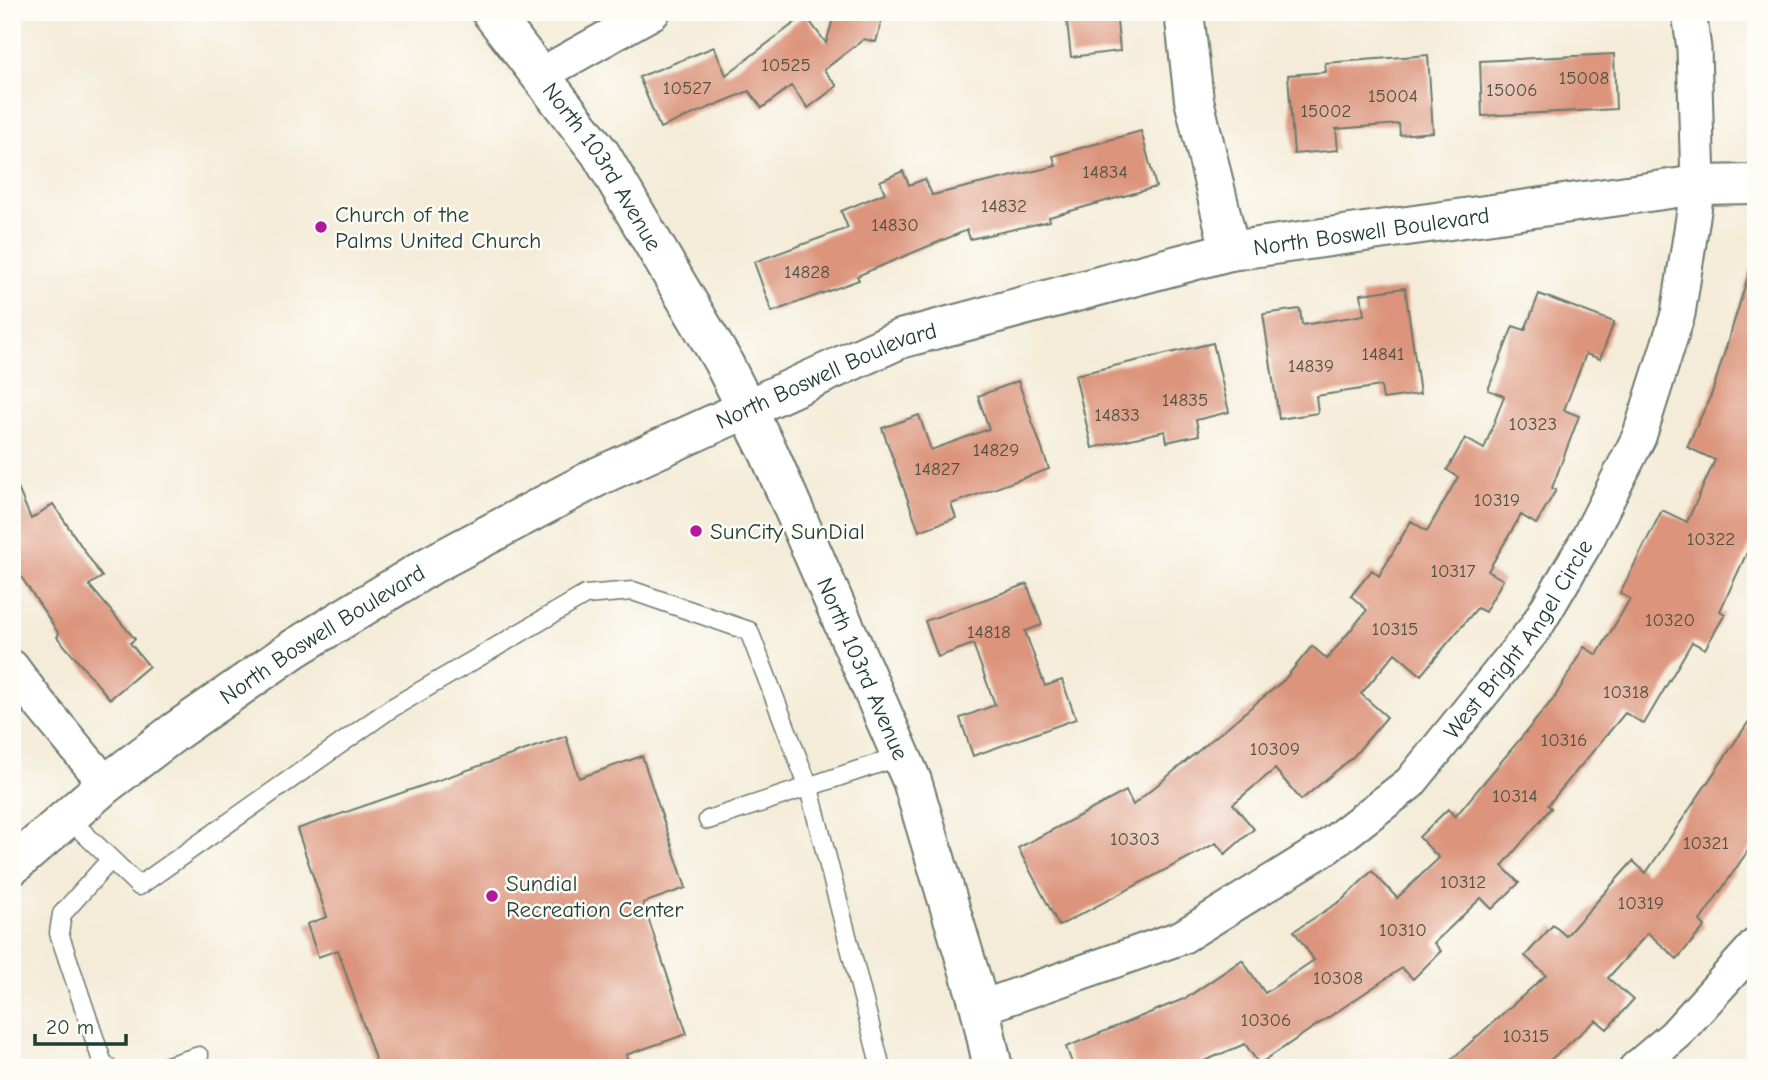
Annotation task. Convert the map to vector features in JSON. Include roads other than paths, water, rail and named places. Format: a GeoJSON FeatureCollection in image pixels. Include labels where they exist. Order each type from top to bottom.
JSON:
{"type":"FeatureCollection","features":[{"type":"Feature","properties":{"kind":"street","name":"North 103rd Avenue"},"geometry":{"type":"LineString","coordinates":[[491,12],[600,153],[678,283],[769,453],[912,780],[980,1008],[993,1068]]}},
{"type":"Feature","properties":{"kind":"street"},"geometry":{"type":"LineString","coordinates":[[541,74],[653,12]]}},
{"type":"Feature","properties":{"kind":"street"},"geometry":{"type":"LineString","coordinates":[[1184,12],[1195,100],[1230,251]]}},
{"type":"Feature","properties":{"kind":"street","name":"West Bright Angel Circle"},"geometry":{"type":"LineString","coordinates":[[980,1008],[1182,937],[1327,847],[1410,783],[1536,627],[1586,541],[1639,437],[1678,314],[1698,185],[1694,49],[1689,12]]}},
{"type":"Feature","properties":{"kind":"street","name":"North Boswell Boulevard"},"geometry":{"type":"LineString","coordinates":[[12,866],[106,784],[285,655],[431,565],[588,481],[900,339],[1230,251],[1698,185],[1756,184]]}},
{"type":"Feature","properties":{"kind":"street"},"geometry":{"type":"LineString","coordinates":[[12,667],[106,784]]}},
{"type":"Feature","properties":{"kind":"street"},"geometry":{"type":"LineString","coordinates":[[1636,1068],[1675,1035],[1756,945]]}},
{"type":"Feature","properties":{"kind":"lane"},"geometry":{"type":"LineString","coordinates":[[67,817],[139,886],[390,709],[585,595],[633,591],[748,631],[809,788],[881,1068]]}},
{"type":"Feature","properties":{"kind":"lane"},"geometry":{"type":"LineString","coordinates":[[708,820],[901,756]]}},
{"type":"Feature","properties":{"kind":"lane"},"geometry":{"type":"LineString","coordinates":[[107,1068],[102,1061],[59,933],[62,914],[111,859]]}},
{"type":"Feature","properties":{"kind":"lane"},"geometry":{"type":"LineString","coordinates":[[161,1068],[200,1056]]}},
{"type":"Feature","properties":{"kind":"place","name":"Church of the Palms United Church"},"geometry":{"type":"Point","coordinates":[321,227]}},
{"type":"Feature","properties":{"kind":"place","name":"SunCity SunDial"},"geometry":{"type":"Point","coordinates":[696,531]}},
{"type":"Feature","properties":{"kind":"place","name":"Sundial Recreation Center"},"geometry":{"type":"Point","coordinates":[492,896]}}]}
